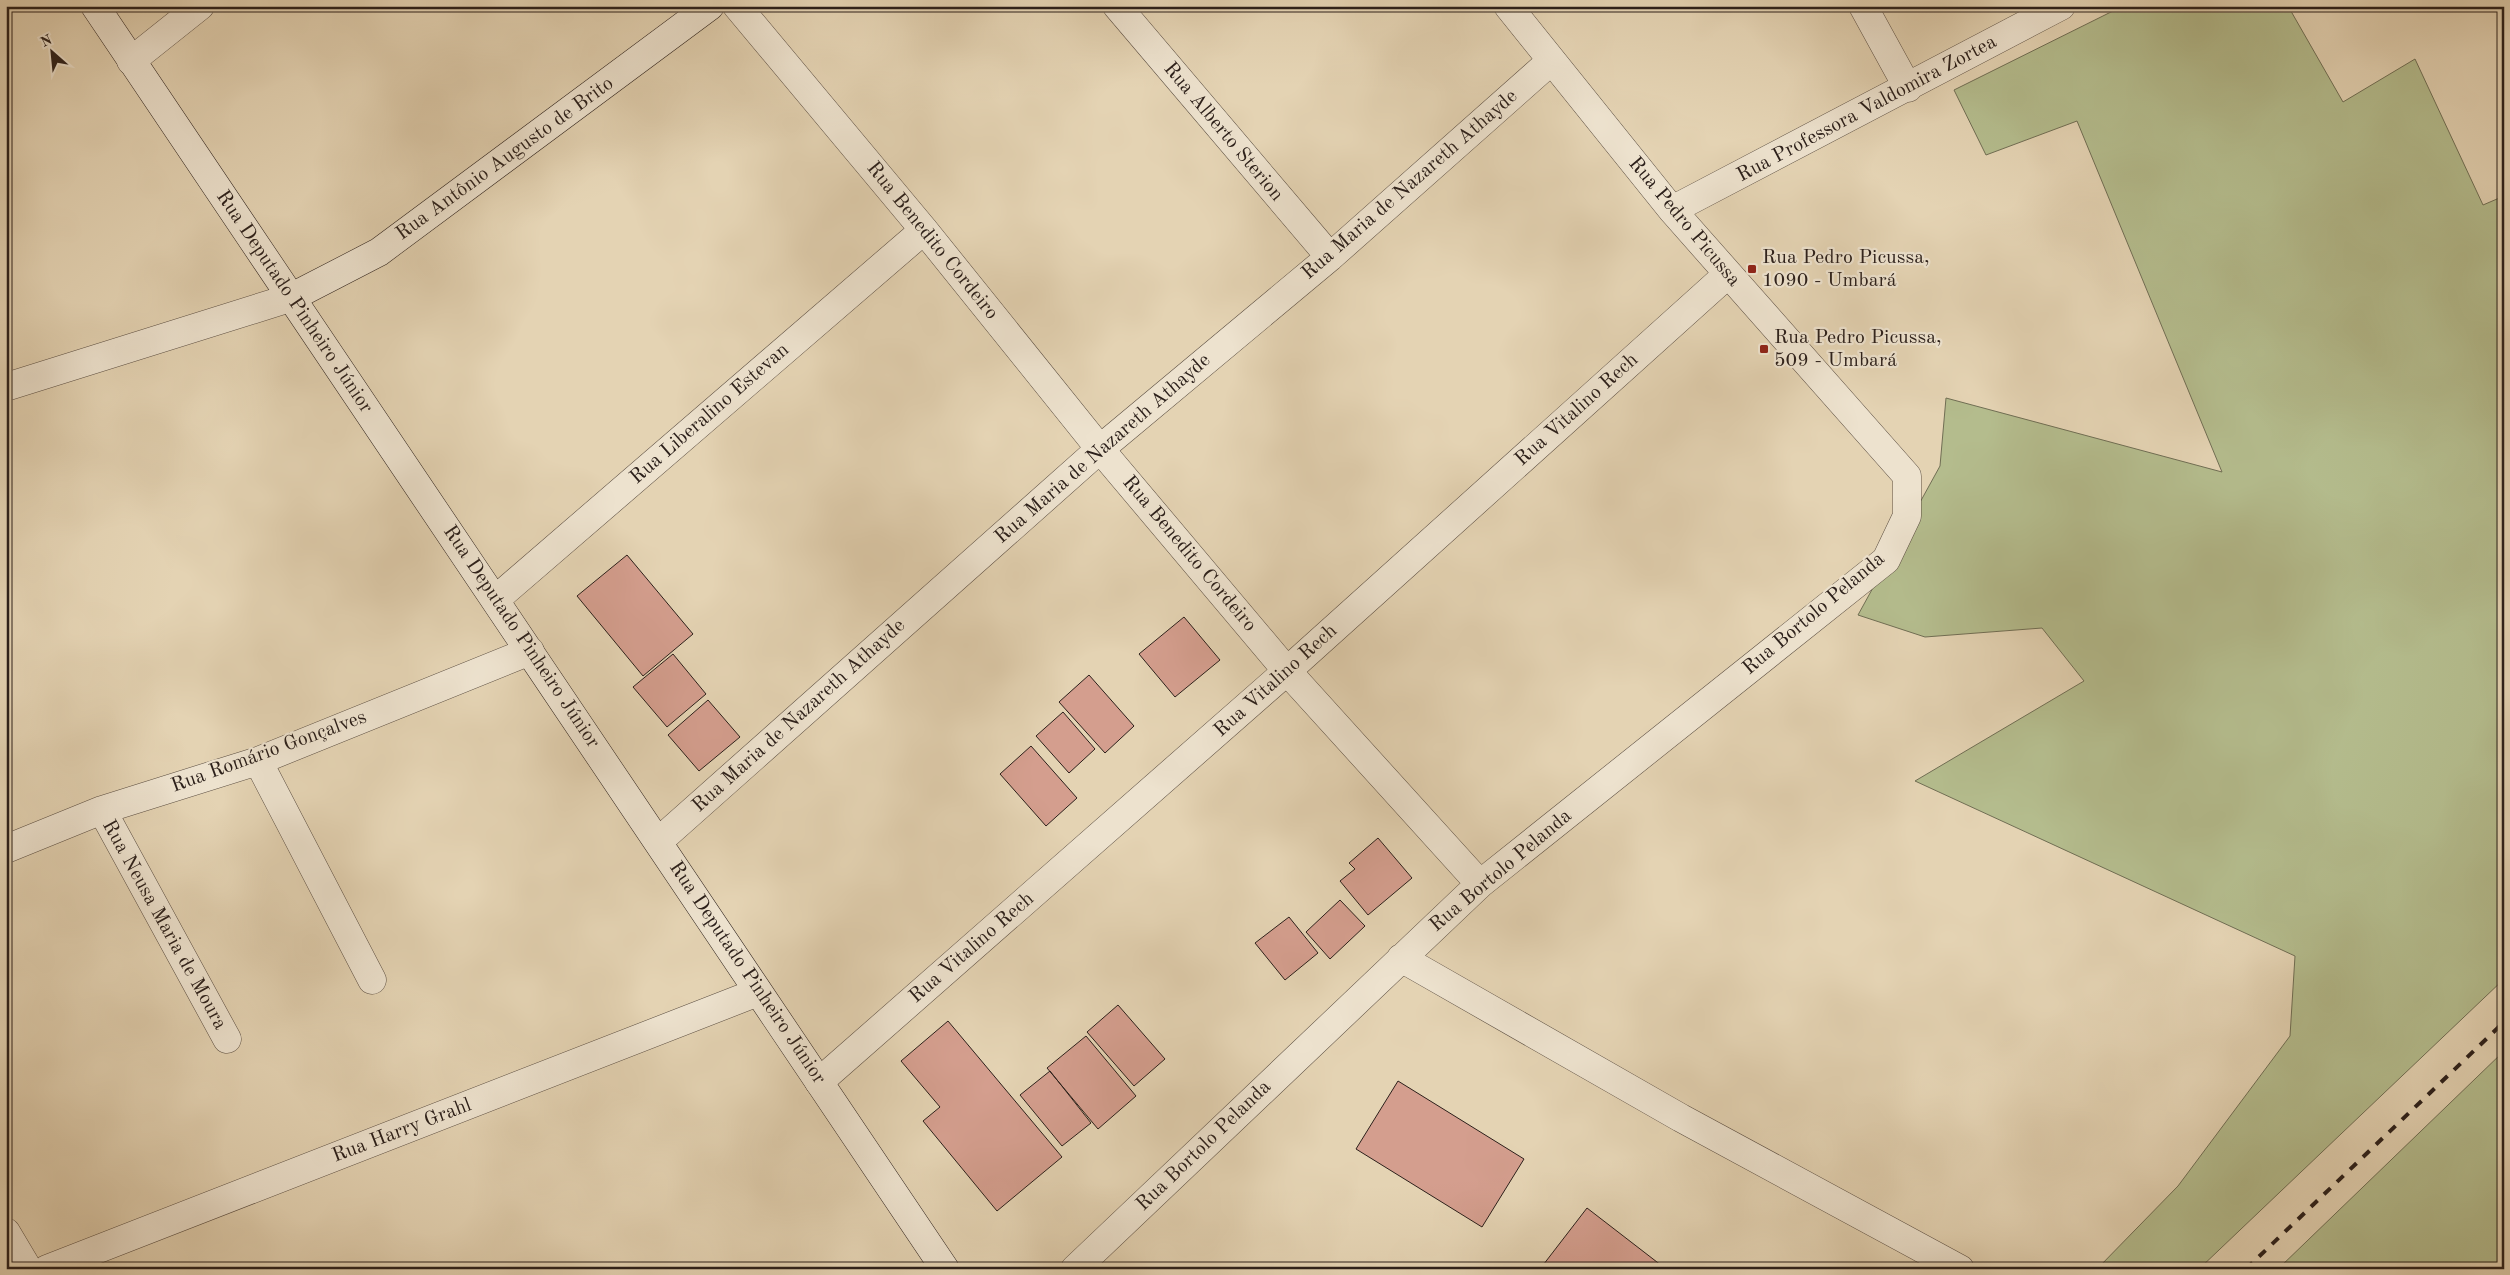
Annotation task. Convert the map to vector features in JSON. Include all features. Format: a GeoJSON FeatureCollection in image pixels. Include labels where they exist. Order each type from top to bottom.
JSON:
{"type":"FeatureCollection","features":[{"type":"Feature","properties":{"kind":"street","name":"Rua Deputado Pinheiro Júnior"},"geometry":{"type":"LineString","coordinates":[[94,6],[290,298],[496,599],[945,1269]]}},
{"type":"Feature","properties":{"kind":"street"},"geometry":{"type":"LineString","coordinates":[[131,61],[200,6]]}},
{"type":"Feature","properties":{"kind":"street","name":"Rua Antônio Augusto de Brito"},"geometry":{"type":"LineString","coordinates":[[6,387],[290,298],[379,252],[710,6]]}},
{"type":"Feature","properties":{"kind":"street","name":"Rua Benedito Cordeiro"},"geometry":{"type":"LineString","coordinates":[[737,6],[924,230],[1100,449],[1287,671],[1480,884]]}},
{"type":"Feature","properties":{"kind":"street","name":"Rua Alberto Sterion"},"geometry":{"type":"LineString","coordinates":[[1117,6],[1330,257]]}},
{"type":"Feature","properties":{"kind":"street","name":"Rua Pedro Picussa"},"geometry":{"type":"LineString","coordinates":[[1508,6],[1672,210],[1907,476]]}},
{"type":"Feature","properties":{"kind":"street"},"geometry":{"type":"LineString","coordinates":[[1863,6],[1908,88]]}},
{"type":"Feature","properties":{"kind":"street","name":"Rua Professora Valdomira Zortea"},"geometry":{"type":"LineString","coordinates":[[1672,210],[2062,6]]}},
{"type":"Feature","properties":{"kind":"street","name":"Rua Maria de Nazareth Athayde"},"geometry":{"type":"LineString","coordinates":[[658,841],[1100,449],[1330,257],[1551,61]]}},
{"type":"Feature","properties":{"kind":"street","name":"Rua Liberalino Estevan"},"geometry":{"type":"LineString","coordinates":[[496,599],[924,230]]}},
{"type":"Feature","properties":{"kind":"street","name":"Rua Vitalino Rech"},"geometry":{"type":"LineString","coordinates":[[819,1082],[1287,671],[1728,274]]}},
{"type":"Feature","properties":{"kind":"street","name":"Rua Bortolo Pelanda"},"geometry":{"type":"LineString","coordinates":[[1074,1269],[1480,884],[1886,560],[1907,516],[1907,476]]}},
{"type":"Feature","properties":{"kind":"street","name":"Rua Romário Gonçalves"},"geometry":{"type":"LineString","coordinates":[[6,849],[102,810],[258,761],[530,651]]}},
{"type":"Feature","properties":{"kind":"street"},"geometry":{"type":"LineString","coordinates":[[258,761],[372,980]]}},
{"type":"Feature","properties":{"kind":"street","name":"Rua Neusa Maria de Moura"},"geometry":{"type":"LineString","coordinates":[[102,810],[227,1039]]}},
{"type":"Feature","properties":{"kind":"street"},"geometry":{"type":"LineString","coordinates":[[1402,958],[1681,1118],[1960,1269]]}},
{"type":"Feature","properties":{"kind":"street","name":"Rua Harry Grahl"},"geometry":{"type":"LineString","coordinates":[[47,1269],[758,992]]}},
{"type":"Feature","properties":{"kind":"street"},"geometry":{"type":"LineString","coordinates":[[6,1232],[28,1269]]}},
{"type":"Feature","properties":{"kind":"green space"},"geometry":{"type":"Polygon","coordinates":[[[2123,6],[2288,6],[2343,102],[2415,59],[2483,205],[2504,196],[2504,979],[2199,1269],[2097,1269],[2178,1186],[2290,1036],[2295,956],[1915,781],[2084,681],[2042,628],[1925,637],[1858,615],[1940,466],[1946,398],[2222,472],[2077,121],[1986,155],[1954,90],[2123,6]]]}},
{"type":"Feature","properties":{"kind":"green space"},"geometry":{"type":"Polygon","coordinates":[[[2504,1051],[2504,1269],[2278,1269],[2504,1051]]]}},
{"type":"Feature","properties":{"kind":"building"},"geometry":{"type":"Polygon","coordinates":[[[627,555],[693,634],[643,676],[577,596],[627,555]]]}},
{"type":"Feature","properties":{"kind":"building"},"geometry":{"type":"Polygon","coordinates":[[[1184,617],[1220,660],[1175,697],[1139,654],[1184,617]]]}},
{"type":"Feature","properties":{"kind":"building"},"geometry":{"type":"Polygon","coordinates":[[[673,654],[706,694],[667,727],[633,687],[673,654]]]}},
{"type":"Feature","properties":{"kind":"building"},"geometry":{"type":"Polygon","coordinates":[[[1089,675],[1134,726],[1105,753],[1059,702],[1089,675]]]}},
{"type":"Feature","properties":{"kind":"building"},"geometry":{"type":"Polygon","coordinates":[[[708,700],[740,737],[699,771],[668,735],[708,700]]]}},
{"type":"Feature","properties":{"kind":"building"},"geometry":{"type":"Polygon","coordinates":[[[1063,712],[1095,749],[1069,773],[1036,736],[1063,712]]]}},
{"type":"Feature","properties":{"kind":"building"},"geometry":{"type":"Polygon","coordinates":[[[1031,746],[1077,798],[1046,826],[1000,774],[1031,746]]]}},
{"type":"Feature","properties":{"kind":"building"},"geometry":{"type":"Polygon","coordinates":[[[1378,838],[1412,878],[1368,915],[1340,881],[1355,869],[1349,863],[1378,838]]]}},
{"type":"Feature","properties":{"kind":"building"},"geometry":{"type":"Polygon","coordinates":[[[1340,900],[1365,926],[1330,959],[1306,932],[1340,900]]]}},
{"type":"Feature","properties":{"kind":"building"},"geometry":{"type":"Polygon","coordinates":[[[1289,917],[1318,953],[1285,980],[1255,943],[1289,917]]]}},
{"type":"Feature","properties":{"kind":"building"},"geometry":{"type":"Polygon","coordinates":[[[1118,1005],[1165,1059],[1134,1086],[1087,1032],[1118,1005]]]}},
{"type":"Feature","properties":{"kind":"building"},"geometry":{"type":"Polygon","coordinates":[[[948,1021],[1062,1157],[997,1211],[923,1121],[940,1107],[901,1061],[948,1021]]]}},
{"type":"Feature","properties":{"kind":"building"},"geometry":{"type":"Polygon","coordinates":[[[1086,1036],[1136,1096],[1098,1129],[1047,1068],[1086,1036]]]}},
{"type":"Feature","properties":{"kind":"building"},"geometry":{"type":"Polygon","coordinates":[[[1050,1071],[1091,1123],[1062,1146],[1020,1095],[1050,1071]]]}},
{"type":"Feature","properties":{"kind":"building"},"geometry":{"type":"Polygon","coordinates":[[[1398,1081],[1524,1159],[1482,1227],[1356,1149],[1398,1081]]]}},
{"type":"Feature","properties":{"kind":"building"},"geometry":{"type":"Polygon","coordinates":[[[1587,1208],[1666,1269],[1540,1269],[1587,1208]]]}},
{"type":"Feature","properties":{"kind":"railway"},"geometry":{"type":"LineString","coordinates":[[2246,1269],[2504,1022]]}},
{"type":"Feature","properties":{"kind":"place","name":"Rua Pedro Picussa, 1090 - Umbará"},"geometry":{"type":"Point","coordinates":[1752,269]}},
{"type":"Feature","properties":{"kind":"place","name":"Rua Pedro Picussa, 509 - Umbará"},"geometry":{"type":"Point","coordinates":[1764,349]}}]}
